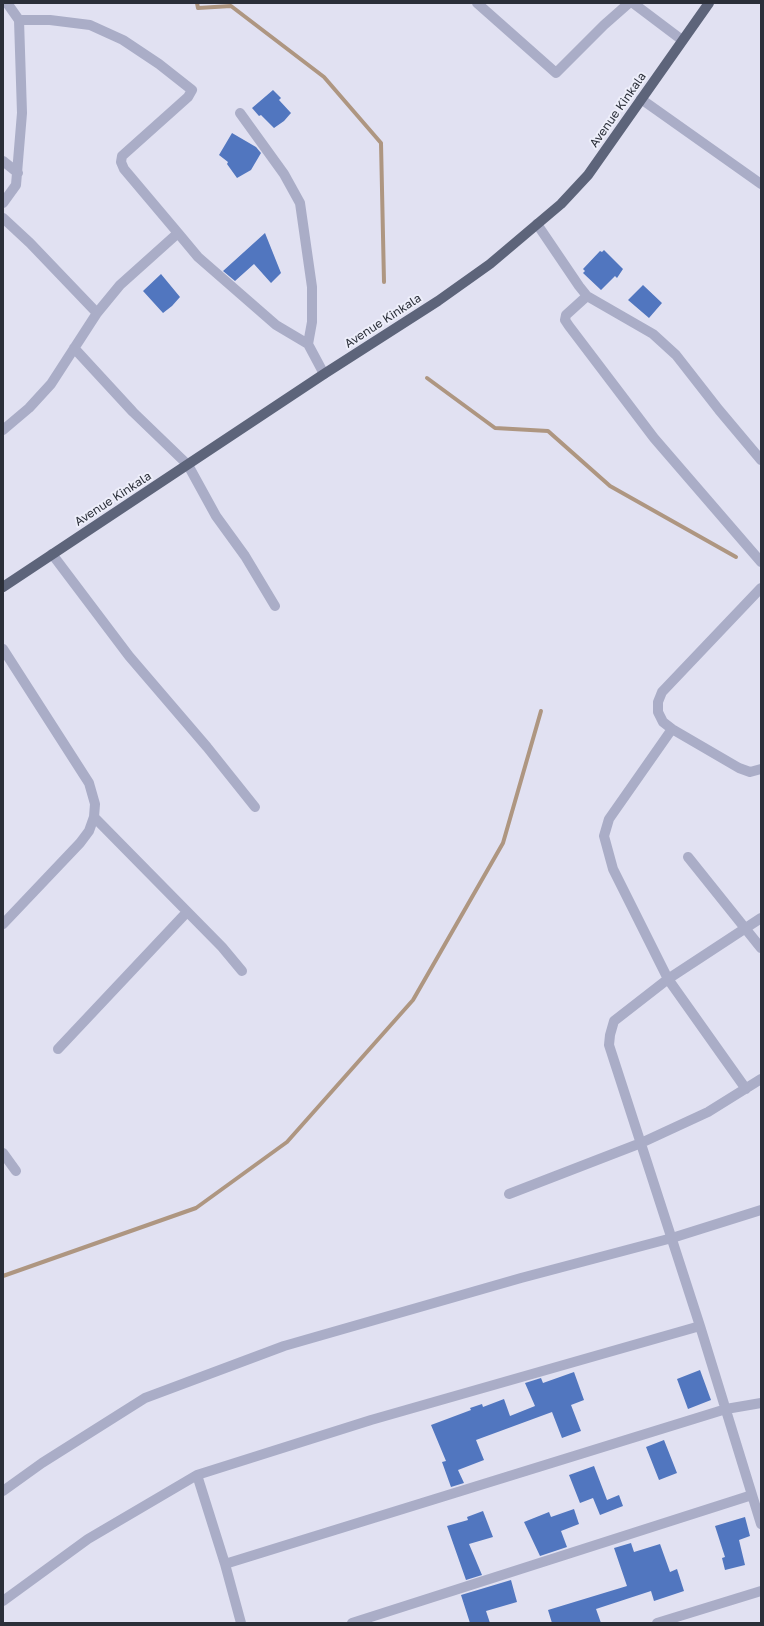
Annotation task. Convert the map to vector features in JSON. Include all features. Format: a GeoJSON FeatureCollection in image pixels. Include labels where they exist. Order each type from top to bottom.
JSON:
{"type":"FeatureCollection","features":[{"type":"Feature","properties":{"kind":"main road","name":"Avenue Kinkala"},"geometry":{"type":"LineString","coordinates":[[3,587],[470,279],[537,224],[561,204],[588,175],[709,3]]}},
{"type":"Feature","properties":{"kind":"street"},"geometry":{"type":"LineString","coordinates":[[3,203],[16,185],[22,113],[19,20],[7,3]]}},
{"type":"Feature","properties":{"kind":"street"},"geometry":{"type":"LineString","coordinates":[[477,3],[556,74],[604,25],[629,3]]}},
{"type":"Feature","properties":{"kind":"street"},"geometry":{"type":"LineString","coordinates":[[633,3],[682,40]]}},
{"type":"Feature","properties":{"kind":"street"},"geometry":{"type":"LineString","coordinates":[[19,20],[50,20],[90,25],[123,40],[160,64],[192,90],[188,97],[122,156],[124,169],[198,257],[276,325],[308,344],[324,374]]}},
{"type":"Feature","properties":{"kind":"street"},"geometry":{"type":"LineString","coordinates":[[641,99],[761,184]]}},
{"type":"Feature","properties":{"kind":"street"},"geometry":{"type":"LineString","coordinates":[[240,113],[284,174],[300,203],[312,287],[312,322],[308,344]]}},
{"type":"Feature","properties":{"kind":"street"},"geometry":{"type":"LineString","coordinates":[[3,161],[18,172]]}},
{"type":"Feature","properties":{"kind":"street"},"geometry":{"type":"LineString","coordinates":[[3,218],[30,243],[97,313]]}},
{"type":"Feature","properties":{"kind":"street"},"geometry":{"type":"LineString","coordinates":[[537,224],[587,296],[653,334],[676,355],[718,410],[761,460]]}},
{"type":"Feature","properties":{"kind":"street"},"geometry":{"type":"LineString","coordinates":[[3,430],[29,408],[51,384],[97,313],[120,285],[178,233]]}},
{"type":"Feature","properties":{"kind":"street"},"geometry":{"type":"LineString","coordinates":[[587,296],[566,315],[565,320],[654,438],[761,562]]}},
{"type":"Feature","properties":{"kind":"street"},"geometry":{"type":"LineString","coordinates":[[74,348],[132,412],[188,465],[216,516],[245,556],[276,606]]}},
{"type":"Feature","properties":{"kind":"street"},"geometry":{"type":"LineString","coordinates":[[52,554],[129,656],[207,747],[255,807]]}},
{"type":"Feature","properties":{"kind":"street"},"geometry":{"type":"LineString","coordinates":[[761,588],[662,692],[658,702],[658,712],[663,722],[672,729],[739,768],[750,772],[761,769]]}},
{"type":"Feature","properties":{"kind":"street"},"geometry":{"type":"LineString","coordinates":[[3,649],[88,783],[95,804],[94,817],[89,830],[80,843],[3,924]]}},
{"type":"Feature","properties":{"kind":"street"},"geometry":{"type":"LineString","coordinates":[[672,729],[609,819],[604,836],[613,869],[668,979],[746,1089]]}},
{"type":"Feature","properties":{"kind":"street"},"geometry":{"type":"LineString","coordinates":[[94,817],[242,970]]}},
{"type":"Feature","properties":{"kind":"street"},"geometry":{"type":"LineString","coordinates":[[688,857],[761,948]]}},
{"type":"Feature","properties":{"kind":"street"},"geometry":{"type":"LineString","coordinates":[[58,1049],[187,912]]}},
{"type":"Feature","properties":{"kind":"street"},"geometry":{"type":"LineString","coordinates":[[761,918],[745,927],[668,979],[614,1021],[609,1045],[700,1326],[761,1524]]}},
{"type":"Feature","properties":{"kind":"street"},"geometry":{"type":"LineString","coordinates":[[509,1194],[641,1143],[708,1112],[761,1079]]}},
{"type":"Feature","properties":{"kind":"street"},"geometry":{"type":"LineString","coordinates":[[3,1153],[16,1171]]}},
{"type":"Feature","properties":{"kind":"street"},"geometry":{"type":"LineString","coordinates":[[3,1491],[42,1463],[145,1398],[284,1346],[513,1281],[672,1238],[761,1210]]}},
{"type":"Feature","properties":{"kind":"street"},"geometry":{"type":"LineString","coordinates":[[3,1601],[88,1539],[197,1475],[371,1420],[700,1326]]}},
{"type":"Feature","properties":{"kind":"street"},"geometry":{"type":"LineString","coordinates":[[225,1564],[726,1409],[761,1403]]}},
{"type":"Feature","properties":{"kind":"street"},"geometry":{"type":"LineString","coordinates":[[197,1475],[225,1564],[240,1623]]}},
{"type":"Feature","properties":{"kind":"street"},"geometry":{"type":"LineString","coordinates":[[352,1623],[752,1495]]}},
{"type":"Feature","properties":{"kind":"street"},"geometry":{"type":"LineString","coordinates":[[657,1623],[761,1591]]}},
{"type":"Feature","properties":{"kind":"building"},"geometry":{"type":"Polygon","coordinates":[[[273,90],[281,98],[279,100],[291,113],[284,121],[274,128],[261,115],[259,116],[252,108],[273,90]]]}},
{"type":"Feature","properties":{"kind":"building"},"geometry":{"type":"Polygon","coordinates":[[[232,133],[256,147],[261,153],[251,170],[237,178],[227,164],[228,162],[219,155],[232,133]]]}},
{"type":"Feature","properties":{"kind":"building"},"geometry":{"type":"Polygon","coordinates":[[[265,233],[281,273],[271,283],[254,264],[235,281],[223,271],[265,233]]]}},
{"type":"Feature","properties":{"kind":"building"},"geometry":{"type":"Polygon","coordinates":[[[604,250],[623,269],[617,278],[615,276],[601,290],[583,273],[585,271],[583,269],[600,251],[602,252],[604,250]]]}},
{"type":"Feature","properties":{"kind":"building"},"geometry":{"type":"Polygon","coordinates":[[[161,274],[180,297],[163,313],[143,291],[161,274]]]}},
{"type":"Feature","properties":{"kind":"building"},"geometry":{"type":"Polygon","coordinates":[[[643,285],[662,303],[649,318],[628,300],[643,285]]]}},
{"type":"Feature","properties":{"kind":"building"},"geometry":{"type":"Polygon","coordinates":[[[700,1370],[711,1400],[688,1409],[677,1379],[700,1370]]]}},
{"type":"Feature","properties":{"kind":"building"},"geometry":{"type":"Polygon","coordinates":[[[574,1372],[584,1400],[571,1405],[581,1431],[562,1438],[552,1412],[476,1440],[484,1460],[458,1470],[464,1483],[451,1487],[442,1462],[446,1461],[431,1425],[471,1410],[470,1408],[482,1404],[483,1407],[504,1399],[510,1416],[535,1406],[525,1383],[541,1378],[543,1383],[574,1372]]]}},
{"type":"Feature","properties":{"kind":"building"},"geometry":{"type":"Polygon","coordinates":[[[664,1440],[677,1473],[659,1480],[646,1447],[664,1440]]]}},
{"type":"Feature","properties":{"kind":"building"},"geometry":{"type":"Polygon","coordinates":[[[594,1466],[607,1500],[619,1495],[623,1506],[600,1515],[593,1498],[580,1503],[569,1475],[594,1466]]]}},
{"type":"Feature","properties":{"kind":"building"},"geometry":{"type":"Polygon","coordinates":[[[574,1509],[579,1524],[561,1531],[567,1547],[540,1556],[524,1522],[549,1512],[551,1517],[574,1509]]]}},
{"type":"Feature","properties":{"kind":"building"},"geometry":{"type":"Polygon","coordinates":[[[483,1511],[493,1537],[469,1544],[482,1575],[466,1580],[447,1526],[468,1520],[467,1517],[483,1511]]]}},
{"type":"Feature","properties":{"kind":"building"},"geometry":{"type":"Polygon","coordinates":[[[745,1517],[750,1536],[739,1540],[745,1565],[725,1570],[722,1558],[725,1557],[715,1526],[745,1517]]]}},
{"type":"Feature","properties":{"kind":"building"},"geometry":{"type":"Polygon","coordinates":[[[631,1543],[634,1552],[660,1544],[670,1572],[677,1569],[684,1591],[654,1601],[651,1591],[596,1609],[601,1623],[552,1623],[548,1610],[627,1586],[614,1548],[631,1543]]]}},
{"type":"Feature","properties":{"kind":"building"},"geometry":{"type":"Polygon","coordinates":[[[511,1580],[517,1602],[486,1611],[490,1623],[470,1623],[461,1595],[511,1580]]]}},
{"type":"Feature","properties":{"kind":"waterway"},"geometry":{"type":"LineString","coordinates":[[197,3],[198,8],[231,6],[324,77],[381,143],[384,282]]}},
{"type":"Feature","properties":{"kind":"waterway"},"geometry":{"type":"LineString","coordinates":[[427,378],[495,428],[548,431],[610,486],[736,557]]}},
{"type":"Feature","properties":{"kind":"waterway"},"geometry":{"type":"LineString","coordinates":[[3,1276],[196,1208],[287,1142],[413,1000],[503,843],[541,711]]}}]}
